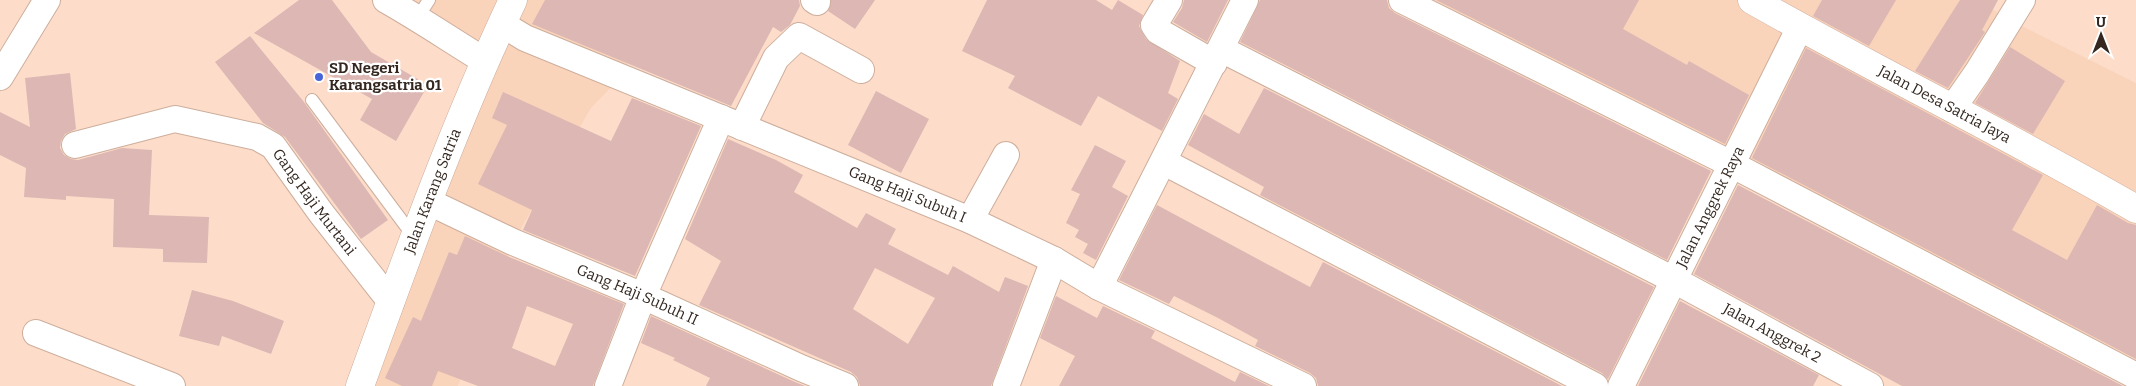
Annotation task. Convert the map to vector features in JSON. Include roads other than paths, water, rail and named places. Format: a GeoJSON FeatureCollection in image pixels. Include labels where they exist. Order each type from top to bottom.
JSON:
{"type":"FeatureCollection","features":[{"type":"Feature","properties":{"kind":"street"},"geometry":{"type":"LineString","coordinates":[[0,76],[47,0]]}},
{"type":"Feature","properties":{"kind":"street"},"geometry":{"type":"LineString","coordinates":[[386,0],[423,9],[434,30],[485,61]]}},
{"type":"Feature","properties":{"kind":"street","name":"Jalan Anggrek 2"},"geometry":{"type":"LineString","coordinates":[[1169,0],[1154,26],[1158,31],[1218,56],[1674,280],[1870,386]]}},
{"type":"Feature","properties":{"kind":"street"},"geometry":{"type":"LineString","coordinates":[[1100,287],[1245,0]]}},
{"type":"Feature","properties":{"kind":"street"},"geometry":{"type":"LineString","coordinates":[[1402,0],[1731,164],[2136,376]]}},
{"type":"Feature","properties":{"kind":"street","name":"Jalan Desa Satria Jaya"},"geometry":{"type":"LineString","coordinates":[[1752,0],[1780,7],[1800,27],[2059,165],[2136,209]]}},
{"type":"Feature","properties":{"kind":"street"},"geometry":{"type":"LineString","coordinates":[[1952,109],[1977,74],[2022,0]]}},
{"type":"Feature","properties":{"kind":"street","name":"Jalan Karang Satria"},"geometry":{"type":"LineString","coordinates":[[360,386],[466,104],[507,12]]}},
{"type":"Feature","properties":{"kind":"street","name":"Gang Haji Subuh I"},"geometry":{"type":"LineString","coordinates":[[507,12],[525,38],[970,220],[1054,260],[1100,287],[1303,386]]}},
{"type":"Feature","properties":{"kind":"street","name":"Jalan Anggrek Raya"},"geometry":{"type":"LineString","coordinates":[[1621,386],[1800,27]]}},
{"type":"Feature","properties":{"kind":"street"},"geometry":{"type":"LineString","coordinates":[[608,386],[643,296],[731,122],[776,58],[799,36],[861,70]]}},
{"type":"Feature","properties":{"kind":"street","name":"Gang Haji Murtani"},"geometry":{"type":"LineString","coordinates":[[75,144],[175,119],[257,137],[273,146],[391,302]]}},
{"type":"Feature","properties":{"kind":"street"},"geometry":{"type":"LineString","coordinates":[[970,220],[1006,155]]}},
{"type":"Feature","properties":{"kind":"street"},"geometry":{"type":"LineString","coordinates":[[1164,162],[1594,386]]}},
{"type":"Feature","properties":{"kind":"street","name":"Gang Haji Subuh II"},"geometry":{"type":"LineString","coordinates":[[429,202],[513,242],[643,296],[845,386]]}},
{"type":"Feature","properties":{"kind":"street"},"geometry":{"type":"LineString","coordinates":[[1006,386],[1054,260]]}},
{"type":"Feature","properties":{"kind":"street"},"geometry":{"type":"LineString","coordinates":[[36,333],[172,386]]}},
{"type":"Feature","properties":{"kind":"lane"},"geometry":{"type":"LineString","coordinates":[[312,100],[415,239]]}},
{"type":"Feature","properties":{"kind":"place","name":"SD Negeri Karangsatria 01"},"geometry":{"type":"Point","coordinates":[319,77]}}]}
